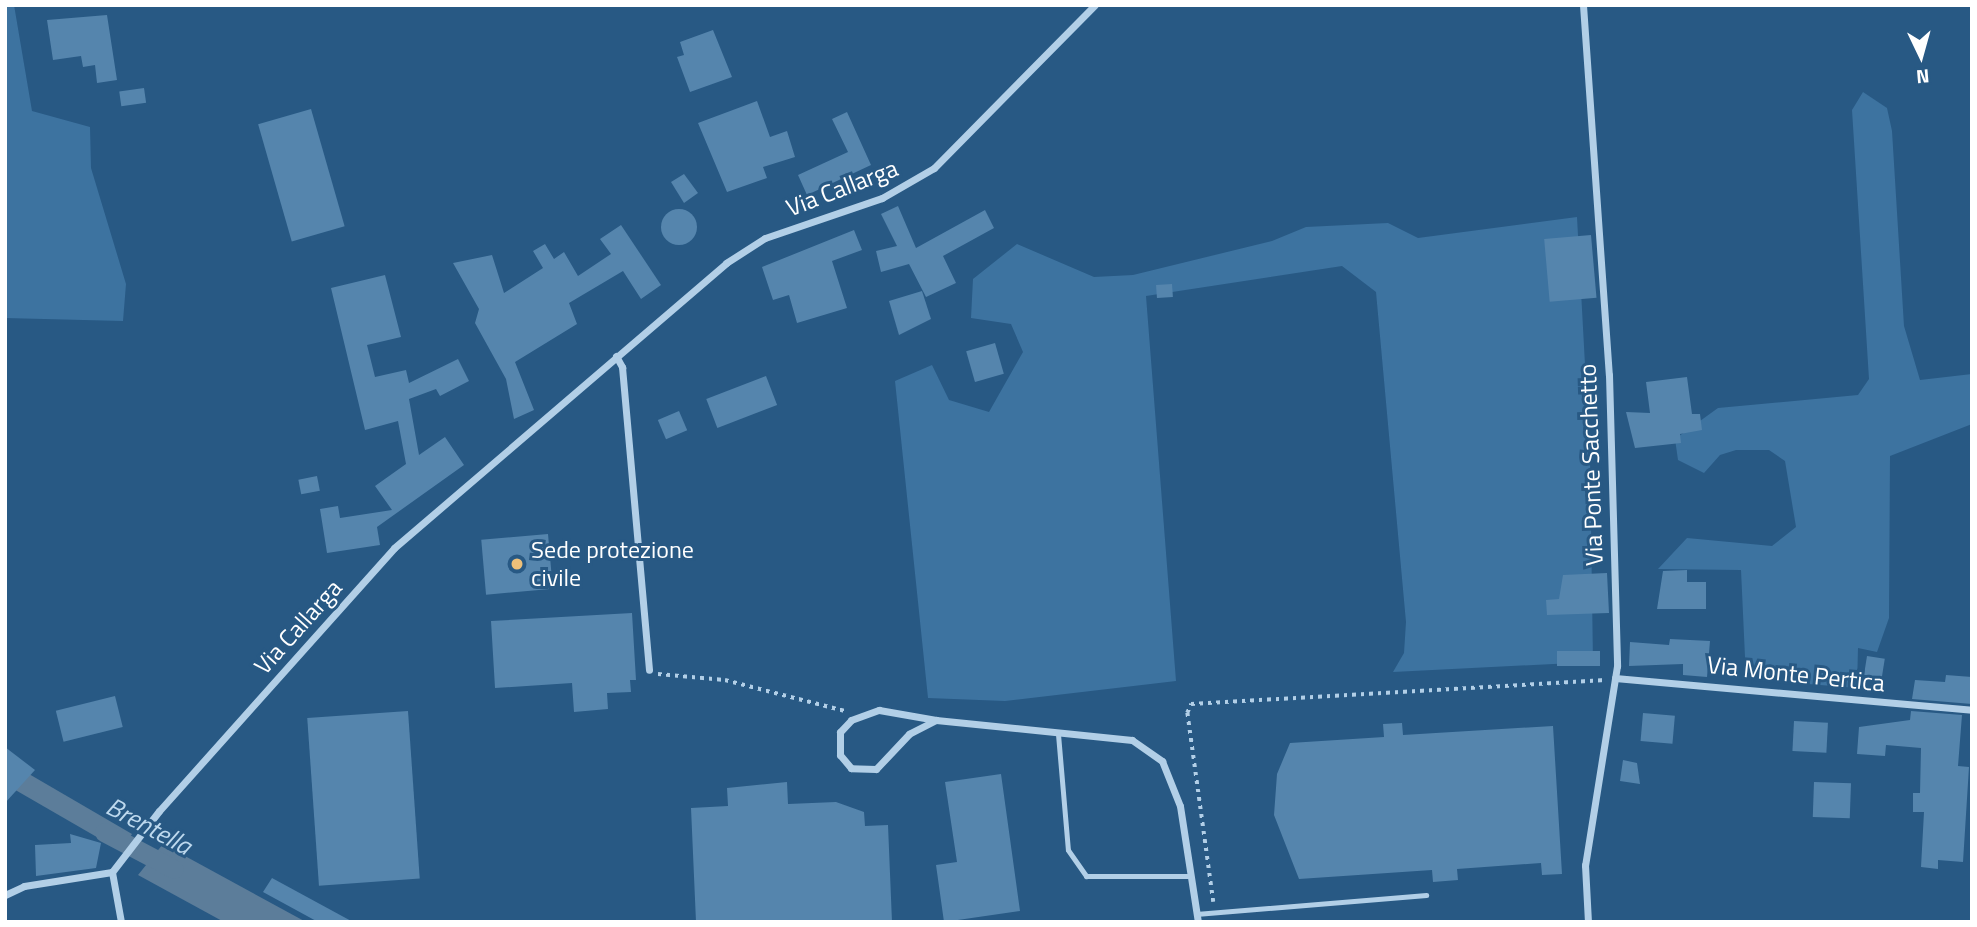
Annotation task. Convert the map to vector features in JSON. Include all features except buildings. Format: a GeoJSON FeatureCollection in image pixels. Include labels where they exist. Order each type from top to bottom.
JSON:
{"type":"FeatureCollection","features":[{"type":"Feature","properties":{"kind":"street","name":"Via Callarga"},"geometry":{"type":"LineString","coordinates":[[112,873],[159,811],[394,548],[616,356],[765,238],[882,198],[934,168],[1095,5]]}},
{"type":"Feature","properties":{"kind":"street","name":"Via Ponte Sacchetto"},"geometry":{"type":"LineString","coordinates":[[1583,5],[1609,375],[1615,678],[1585,866],[1588,922]]}},
{"type":"Feature","properties":{"kind":"street"},"geometry":{"type":"LineString","coordinates":[[616,356],[622,367],[649,670]]}},
{"type":"Feature","properties":{"kind":"street","name":"Via Monte Pertica"},"geometry":{"type":"LineString","coordinates":[[1615,678],[1972,710]]}},
{"type":"Feature","properties":{"kind":"street"},"geometry":{"type":"LineString","coordinates":[[936,720],[909,734],[884,765],[868,771],[851,768],[838,747],[845,725],[859,716],[901,711],[936,720],[1132,740],[1163,761],[1180,806],[1197,918]]}},
{"type":"Feature","properties":{"kind":"street"},"geometry":{"type":"LineString","coordinates":[[5,895],[24,886],[112,873],[121,922]]}},
{"type":"Feature","properties":{"kind":"lane"},"geometry":{"type":"LineString","coordinates":[[1058,734],[1068,850],[1086,876],[1191,876]]}},
{"type":"Feature","properties":{"kind":"lane"},"geometry":{"type":"LineString","coordinates":[[1197,918],[1214,912],[1426,895]]}},
{"type":"Feature","properties":{"kind":"path"},"geometry":{"type":"LineString","coordinates":[[649,670],[725,680],[859,716]]}},
{"type":"Feature","properties":{"kind":"path"},"geometry":{"type":"LineString","coordinates":[[1214,912],[1186,713],[1191,704],[1615,678]]}},
{"type":"Feature","properties":{"kind":"shaded area"},"geometry":{"type":"Polygon","coordinates":[[[5,5],[14,5],[32,111],[90,127],[91,168],[126,284],[123,321],[5,318],[5,5]]]}},
{"type":"Feature","properties":{"kind":"shaded area"},"geometry":{"type":"Polygon","coordinates":[[[1863,92],[1887,108],[1892,131],[1904,326],[1920,380],[1972,374],[1972,424],[1890,456],[1889,618],[1877,652],[1858,648],[1857,688],[1746,679],[1741,570],[1658,569],[1687,538],[1772,546],[1796,527],[1785,461],[1769,450],[1736,450],[1720,455],[1704,473],[1678,460],[1675,439],[1718,408],[1858,395],[1869,379],[1852,110],[1863,92]]]}},
{"type":"Feature","properties":{"kind":"shaded area"},"geometry":{"type":"Polygon","coordinates":[[[1577,217],[1590,457],[1593,662],[1393,672],[1404,653],[1406,622],[1376,292],[1342,266],[1146,296],[1176,681],[1005,701],[928,698],[895,381],[932,365],[949,400],[989,412],[1023,352],[1011,324],[971,318],[973,279],[1017,244],[1094,277],[1133,275],[1272,241],[1306,227],[1388,223],[1418,238],[1577,217]]]}},
{"type":"Feature","properties":{"kind":"shaded area"},"geometry":{"type":"Polygon","coordinates":[[[29,774],[132,834],[121,851],[5,784],[29,774]]]}},
{"type":"Feature","properties":{"kind":"shaded area"},"geometry":{"type":"Polygon","coordinates":[[[163,844],[306,922],[224,922],[138,875],[163,844]]]}},
{"type":"Feature","properties":{"kind":"waterway","name":"Brentella"},"geometry":{"type":"LineString","coordinates":[[104,832],[174,869]]}},
{"type":"Feature","properties":{"kind":"place","name":"Sede protezione civile"},"geometry":{"type":"Point","coordinates":[517,564]}}]}
